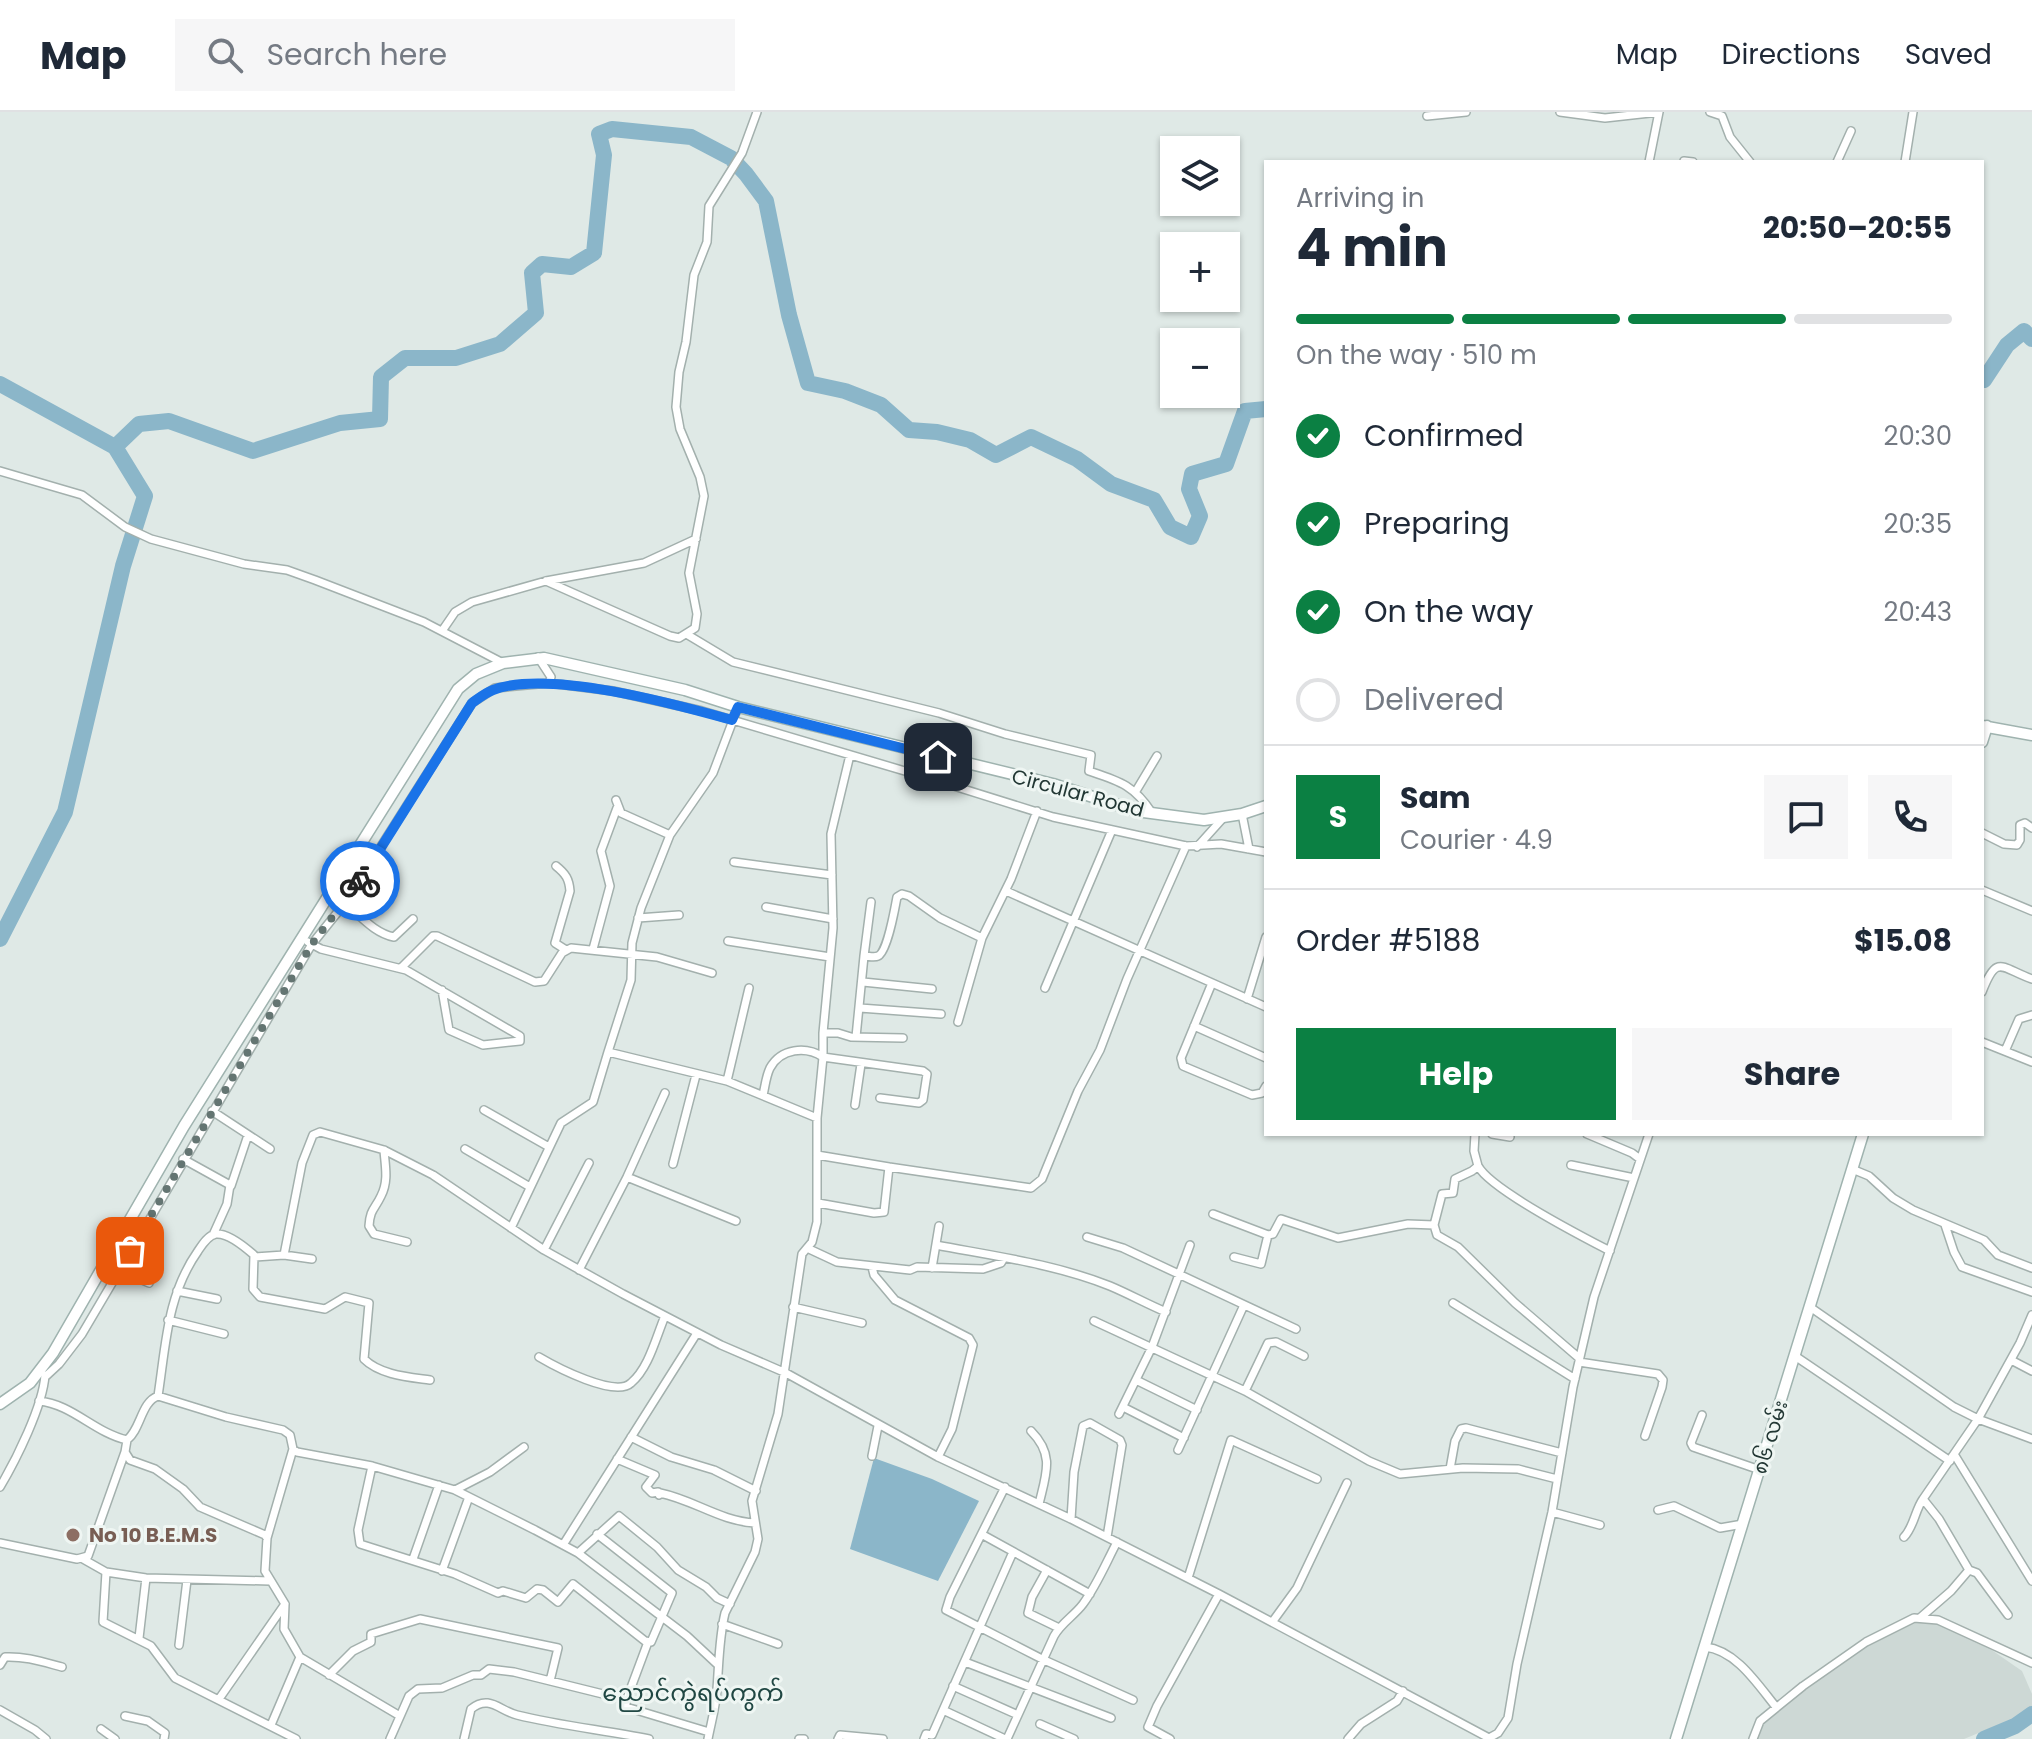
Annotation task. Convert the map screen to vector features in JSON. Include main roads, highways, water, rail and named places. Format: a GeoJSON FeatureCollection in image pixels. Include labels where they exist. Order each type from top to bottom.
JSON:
{"type":"FeatureCollection","features":[{"type":"Feature","properties":{"kind":"main road","name":"Circular Road"},"geometry":{"type":"LineString","coordinates":[[0,1404],[44,1372],[184,1126],[307,942],[458,689],[476,674],[503,663],[538,657],[685,690],[738,707],[1053,784],[1136,811],[1204,820],[1264,807]]}},
{"type":"Feature","properties":{"kind":"main road"},"geometry":{"type":"LineString","coordinates":[[1984,726],[2032,735]]}},
{"type":"Feature","properties":{"kind":"main road","name":"၈၆ လမ်း"},"geometry":{"type":"LineString","coordinates":[[1676,1739],[1862,1136]]}},
{"type":"Feature","properties":{"kind":"water"},"geometry":{"type":"Polygon","coordinates":[[[874,1458],[932,1479],[979,1501],[938,1581],[850,1549],[874,1458]]]}},
{"type":"Feature","properties":{"kind":"waterway"},"geometry":{"type":"LineString","coordinates":[[115,447],[139,424],[169,421],[253,451],[340,423],[380,419],[381,377],[405,358],[456,358],[500,344],[536,313],[532,273],[542,264],[571,267],[594,253],[604,155],[599,134],[612,129],[691,137],[731,158],[766,201],[789,315],[808,383],[845,391],[881,405],[909,430],[937,432],[970,440],[996,455],[1031,437],[1077,459],[1111,484],[1154,500],[1170,527],[1191,537],[1200,516],[1189,489],[1192,474],[1226,464],[1245,411],[1264,409]]}},
{"type":"Feature","properties":{"kind":"waterway"},"geometry":{"type":"LineString","coordinates":[[1984,380],[2007,345],[2024,331],[2032,339]]}},
{"type":"Feature","properties":{"kind":"waterway"},"geometry":{"type":"LineString","coordinates":[[0,384],[115,447],[145,496],[123,566],[65,812],[0,939]]}},
{"type":"Feature","properties":{"kind":"waterway"},"geometry":{"type":"LineString","coordinates":[[1984,1739],[2015,1726],[2032,1714]]}},
{"type":"Feature","properties":{"kind":"place","name":"No 10 B.E.M.S"},"geometry":{"type":"Point","coordinates":[73,1535]}},
{"type":"Feature","properties":{"kind":"district","name":"ညောင်ကွဲရပ်ကွက်"},"geometry":{"type":"Point","coordinates":[693,1693]}}]}
